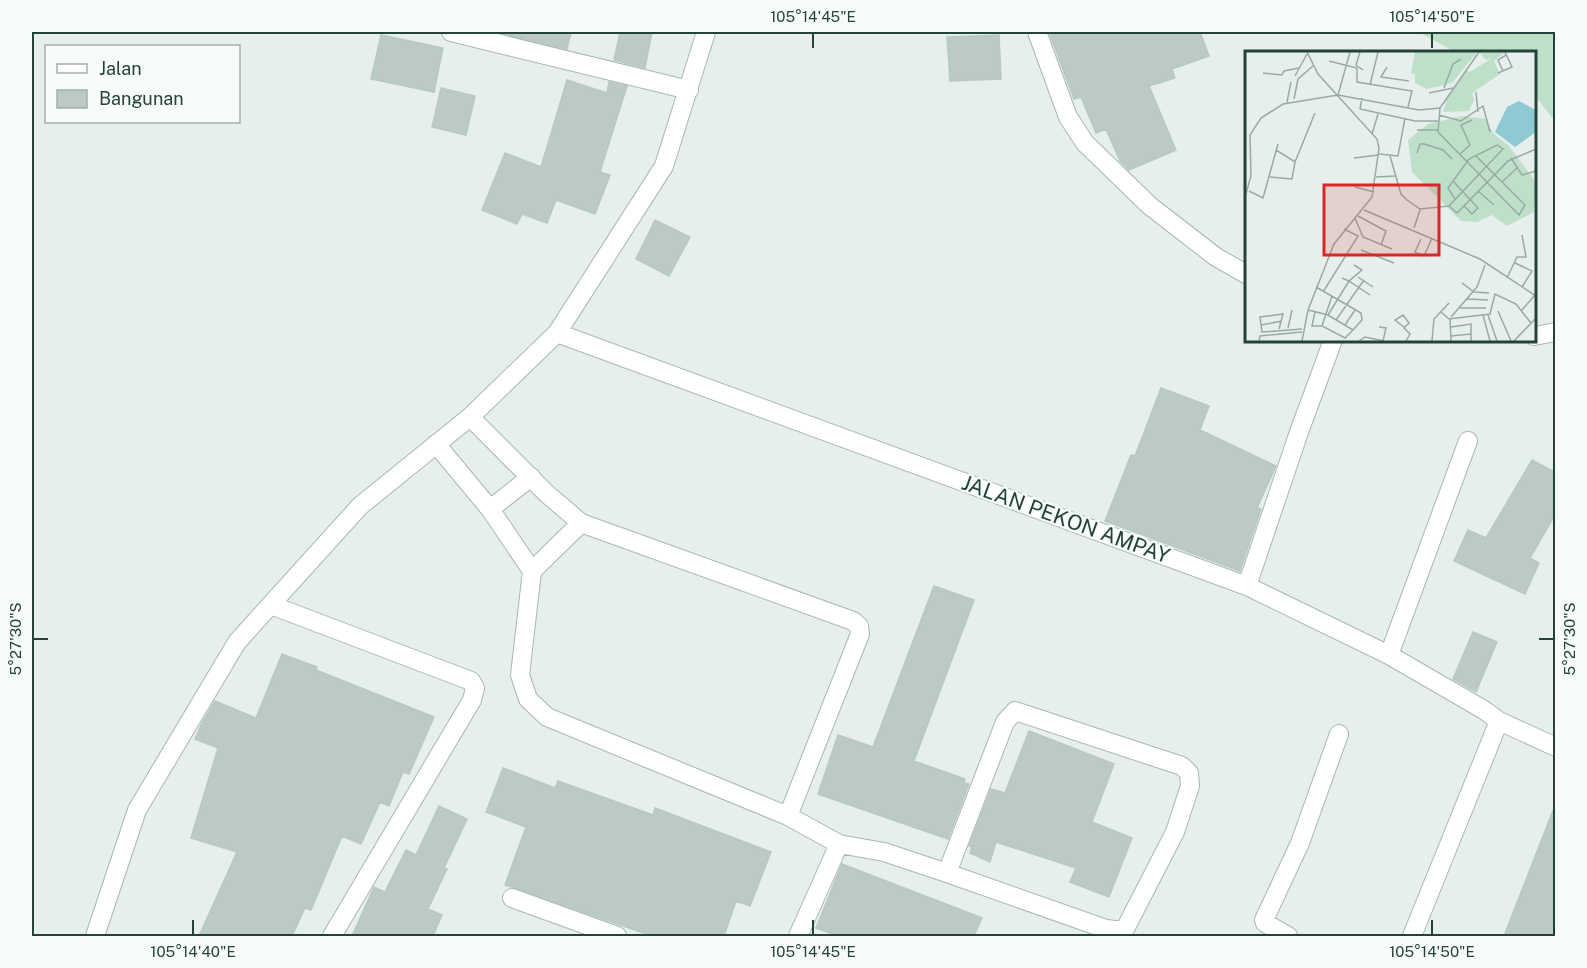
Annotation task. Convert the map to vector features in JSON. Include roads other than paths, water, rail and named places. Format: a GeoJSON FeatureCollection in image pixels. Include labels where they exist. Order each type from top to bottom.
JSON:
{"type":"FeatureCollection","features":[{"type":"Feature","properties":{"kind":"street"},"geometry":{"type":"LineString","coordinates":[[451,32],[689,90]]}},
{"type":"Feature","properties":{"kind":"street"},"geometry":{"type":"LineString","coordinates":[[95,936],[137,810],[237,642],[360,506],[470,417],[557,333],[664,166],[706,32]]}},
{"type":"Feature","properties":{"kind":"street"},"geometry":{"type":"LineString","coordinates":[[1037,32],[1068,117],[1085,143],[1150,206],[1216,257],[1245,273]]}},
{"type":"Feature","properties":{"kind":"street"},"geometry":{"type":"LineString","coordinates":[[1536,336],[1556,332]]}},
{"type":"Feature","properties":{"kind":"street","name":"JALAN PEKON AMPAY"},"geometry":{"type":"LineString","coordinates":[[557,333],[1247,586],[1389,655],[1499,721],[1556,747]]}},
{"type":"Feature","properties":{"kind":"street"},"geometry":{"type":"LineString","coordinates":[[1247,586],[1332,342]]}},
{"type":"Feature","properties":{"kind":"street"},"geometry":{"type":"LineString","coordinates":[[470,417],[581,523],[853,621],[859,626],[860,634],[788,816]]}},
{"type":"Feature","properties":{"kind":"street"},"geometry":{"type":"LineString","coordinates":[[1389,655],[1468,441]]}},
{"type":"Feature","properties":{"kind":"street"},"geometry":{"type":"LineString","coordinates":[[436,444],[490,509],[532,571]]}},
{"type":"Feature","properties":{"kind":"street"},"geometry":{"type":"LineString","coordinates":[[490,509],[531,477]]}},
{"type":"Feature","properties":{"kind":"street"},"geometry":{"type":"LineString","coordinates":[[581,523],[532,571],[520,675],[528,699],[547,717],[788,816],[839,844],[884,852],[1106,930],[1124,931],[1175,832],[1190,786],[1189,773],[1182,766],[1015,711],[1005,722],[947,873]]}},
{"type":"Feature","properties":{"kind":"street"},"geometry":{"type":"LineString","coordinates":[[271,605],[471,681],[475,688],[472,700],[332,936]]}},
{"type":"Feature","properties":{"kind":"street"},"geometry":{"type":"LineString","coordinates":[[1412,936],[1499,721]]}},
{"type":"Feature","properties":{"kind":"street"},"geometry":{"type":"LineString","coordinates":[[1288,936],[1265,923],[1264,920],[1300,843],[1339,734]]}},
{"type":"Feature","properties":{"kind":"street"},"geometry":{"type":"LineString","coordinates":[[798,936],[839,844]]}},
{"type":"Feature","properties":{"kind":"street"},"geometry":{"type":"LineString","coordinates":[[512,898],[617,936]]}}]}
